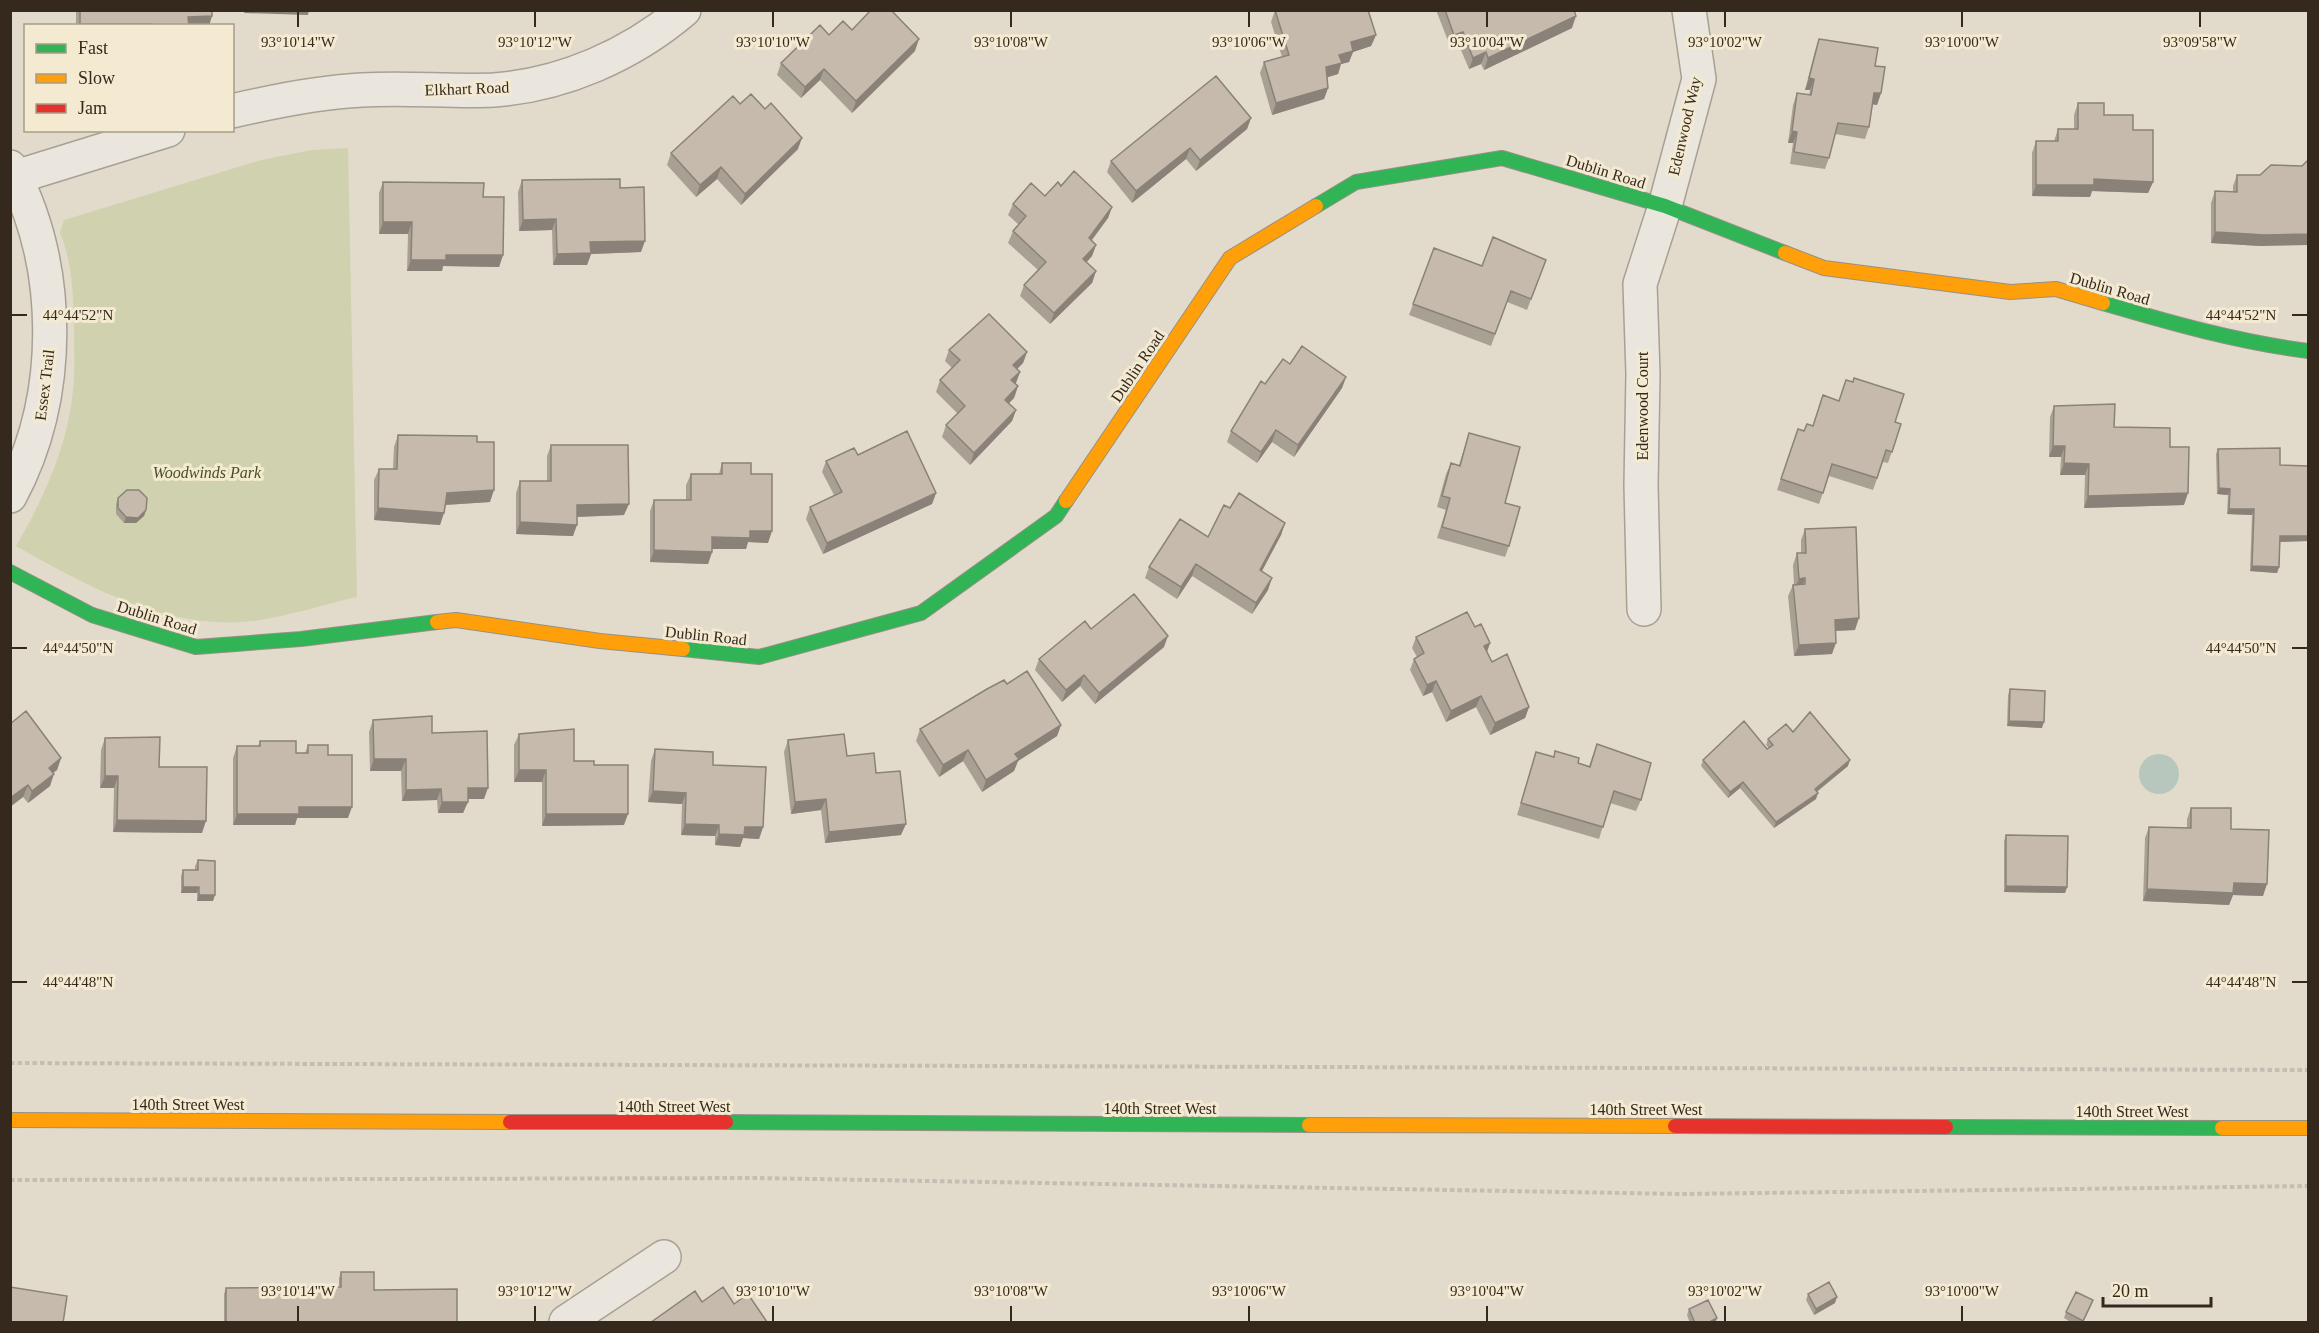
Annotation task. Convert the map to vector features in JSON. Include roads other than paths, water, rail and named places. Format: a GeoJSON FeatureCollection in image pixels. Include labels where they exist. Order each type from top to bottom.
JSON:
{"type":"FeatureCollection","features":[{"type":"Feature","properties":{"kind":"street","name":"Elkhart Road"},"geometry":{"type":"LineString","coordinates":[[234,110],[276,100],[362,90],[494,90],[539,84],[582,70],[623,51],[661,30],[684,10]]}},
{"type":"Feature","properties":{"kind":"street","name":"Edenwood Way"},"geometry":{"type":"LineString","coordinates":[[1665,206],[1699,79],[1689,10]]}},
{"type":"Feature","properties":{"kind":"street"},"geometry":{"type":"LineString","coordinates":[[13,172],[161,132]]}},
{"type":"Feature","properties":{"kind":"street","name":"Dublin Road"},"geometry":{"type":"LineString","coordinates":[[10,572],[92,615],[196,647],[301,639],[456,620],[600,641],[759,657],[921,613],[1056,516],[1230,258],[1356,182],[1502,158],[1665,206],[1824,268],[2010,292],[2056,289],[2184,327],[2268,346],[2308,351]]}},
{"type":"Feature","properties":{"kind":"street","name":"Essex Trail"},"geometry":{"type":"LineString","coordinates":[[10,496],[27,464],[38,429],[49,355],[50,320],[41,254],[29,209],[13,172]]}},
{"type":"Feature","properties":{"kind":"street","name":"Edenwood Court"},"geometry":{"type":"LineString","coordinates":[[1644,609],[1641,485],[1643,374],[1640,284],[1665,206]]}},
{"type":"Feature","properties":{"kind":"street","name":"140th Street West"},"geometry":{"type":"LineString","coordinates":[[10,1120],[2308,1128]]}},
{"type":"Feature","properties":{"kind":"street"},"geometry":{"type":"LineString","coordinates":[[566,1323],[664,1257]]}},
{"type":"Feature","properties":{"kind":"park label","name":"Woodwinds Park"},"geometry":{"type":"Point","coordinates":[207,472]}}]}
